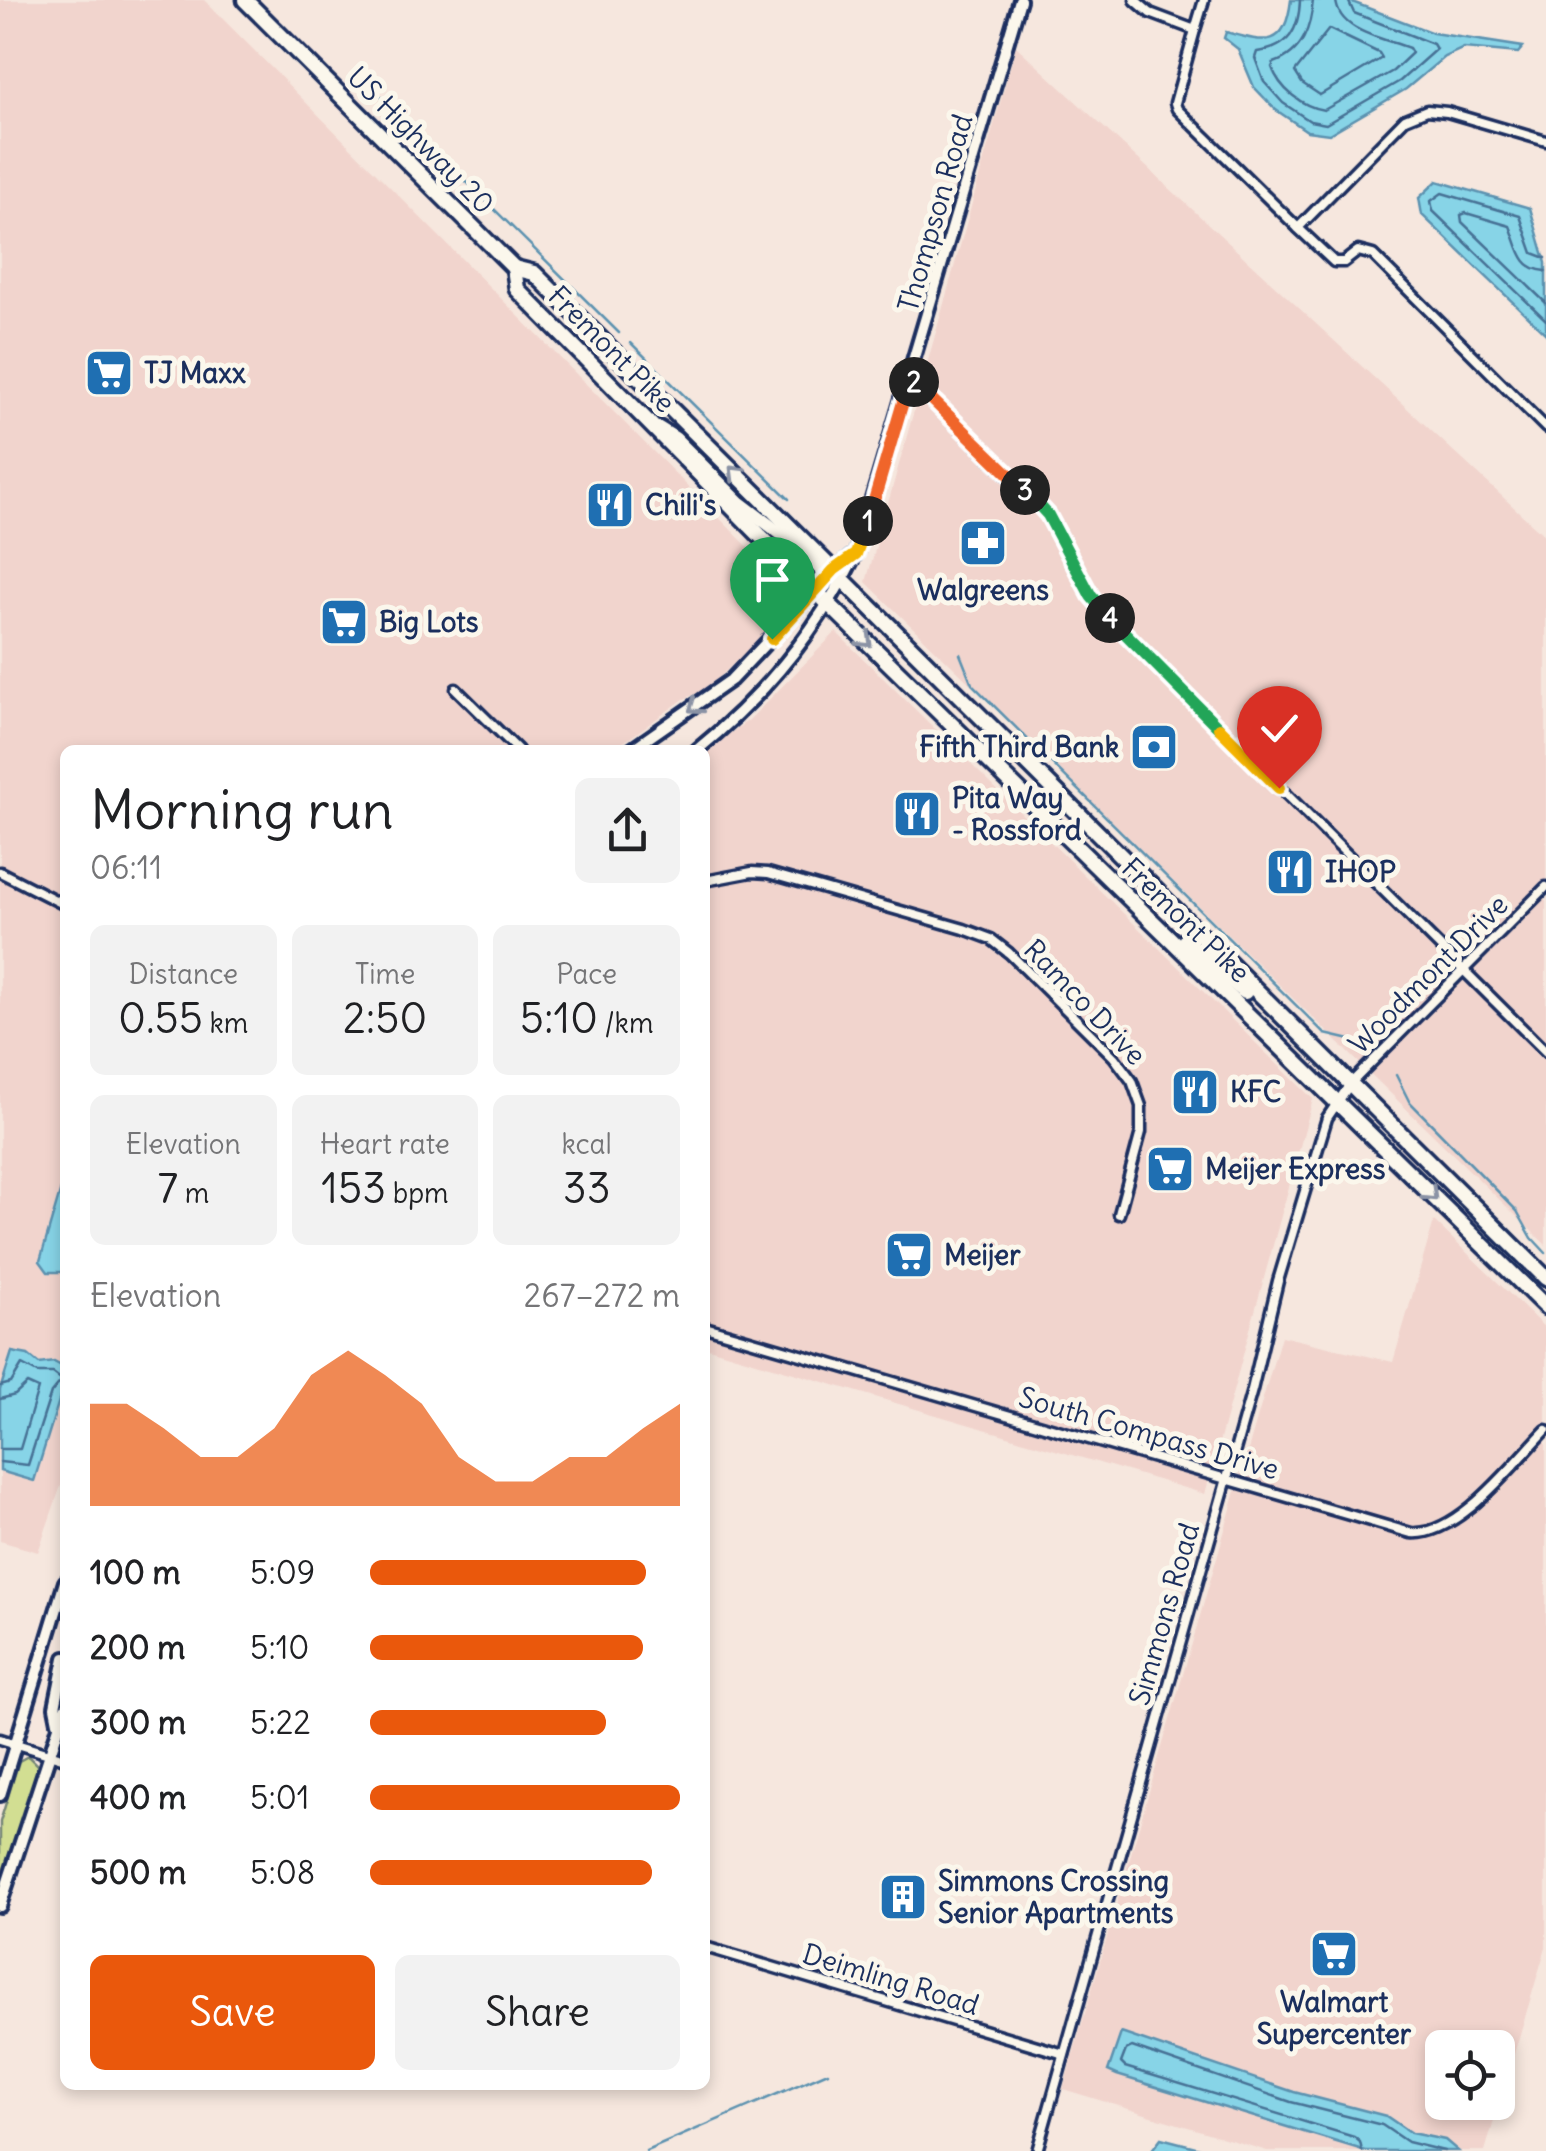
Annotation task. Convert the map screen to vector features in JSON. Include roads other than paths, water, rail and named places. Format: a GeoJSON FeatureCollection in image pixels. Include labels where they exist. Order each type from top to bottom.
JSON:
{"type":"FeatureCollection","features":[{"type":"Feature","properties":{"kind":"highway","name":"US Highway 20"},"geometry":{"type":"LineString","coordinates":[[245,0],[514,268]]}},
{"type":"Feature","properties":{"kind":"highway","name":"Fremont Pike"},"geometry":{"type":"LineString","coordinates":[[1545,1309],[1343,1093],[835,576],[534,273],[514,268],[517,288],[815,592],[1135,904],[1343,1093],[1546,1278]]}},
{"type":"Feature","properties":{"kind":"highway"},"geometry":{"type":"LineString","coordinates":[[1135,904],[1237,984],[1343,1093]]}},
{"type":"Feature","properties":{"kind":"main road"},"geometry":{"type":"LineString","coordinates":[[644,418],[676,438],[739,502],[835,576]]}},
{"type":"Feature","properties":{"kind":"street","name":"Thompson Road"},"geometry":{"type":"LineString","coordinates":[[638,745],[732,680],[856,554],[1020,0]]}},
{"type":"Feature","properties":{"kind":"street"},"geometry":{"type":"LineString","coordinates":[[1135,0],[1150,13],[1196,30]]}},
{"type":"Feature","properties":{"kind":"street"},"geometry":{"type":"LineString","coordinates":[[1204,0],[1175,103],[1177,110],[1334,262],[1344,262],[1358,252],[1372,255],[1546,428]]}},
{"type":"Feature","properties":{"kind":"street"},"geometry":{"type":"LineString","coordinates":[[1298,228],[1405,119],[1427,110],[1447,112],[1546,141]]}},
{"type":"Feature","properties":{"kind":"street"},"geometry":{"type":"LineString","coordinates":[[910,378],[1048,515],[1103,612],[1546,1052]]}},
{"type":"Feature","properties":{"kind":"street","name":"Thompson Road"},"geometry":{"type":"LineString","coordinates":[[703,745],[778,672],[828,604],[835,576]]}},
{"type":"Feature","properties":{"kind":"street"},"geometry":{"type":"LineString","coordinates":[[456,689],[513,745]]}},
{"type":"Feature","properties":{"kind":"street"},"geometry":{"type":"LineString","coordinates":[[0,872],[60,902]]}},
{"type":"Feature","properties":{"kind":"street","name":"Ramco Drive"},"geometry":{"type":"LineString","coordinates":[[710,881],[768,872],[964,928],[999,945],[1114,1057],[1132,1081],[1141,1106],[1142,1132],[1119,1214]]}},
{"type":"Feature","properties":{"kind":"street","name":"Woodmont Drive"},"geometry":{"type":"LineString","coordinates":[[1343,1093],[1546,887]]}},
{"type":"Feature","properties":{"kind":"street","name":"Simmons Road"},"geometry":{"type":"LineString","coordinates":[[1036,2151],[1322,1127],[1343,1093]]}},
{"type":"Feature","properties":{"kind":"street","name":"South Compass Drive"},"geometry":{"type":"LineString","coordinates":[[710,1328],[1394,1529],[1427,1534],[1460,1518],[1546,1430]]}},
{"type":"Feature","properties":{"kind":"street"},"geometry":{"type":"LineString","coordinates":[[0,1795],[60,1599]]}},
{"type":"Feature","properties":{"kind":"street"},"geometry":{"type":"LineString","coordinates":[[59,1728],[55,1708],[60,1683]]}},
{"type":"Feature","properties":{"kind":"street"},"geometry":{"type":"LineString","coordinates":[[0,1906],[60,1725]]}},
{"type":"Feature","properties":{"kind":"street"},"geometry":{"type":"LineString","coordinates":[[0,1739],[60,1758]]}},
{"type":"Feature","properties":{"kind":"street","name":"Deimling Road"},"geometry":{"type":"LineString","coordinates":[[710,1949],[1064,2054]]}},
{"type":"Feature","properties":{"kind":"water"},"geometry":{"type":"Polygon","coordinates":[[[1291,0],[1347,0],[1433,33],[1523,47],[1518,53],[1464,48],[1444,57],[1406,89],[1329,134],[1307,131],[1276,110],[1254,87],[1238,49],[1224,38],[1226,32],[1263,40],[1278,35],[1291,0]]]}},
{"type":"Feature","properties":{"kind":"water"},"geometry":{"type":"Polygon","coordinates":[[[1437,181],[1530,208],[1546,263],[1546,334],[1422,215],[1419,198],[1437,181]]]}},
{"type":"Feature","properties":{"kind":"water"},"geometry":{"type":"Polygon","coordinates":[[[60,1192],[60,1272],[48,1272],[40,1261],[60,1192]]]}},
{"type":"Feature","properties":{"kind":"water"},"geometry":{"type":"Polygon","coordinates":[[[12,1352],[28,1355],[39,1364],[60,1365],[60,1397],[34,1481],[0,1471],[0,1390],[12,1352]]]}},
{"type":"Feature","properties":{"kind":"water"},"geometry":{"type":"Polygon","coordinates":[[[1121,2033],[1294,2092],[1386,2116],[1411,2133],[1445,2140],[1458,2151],[1366,2151],[1117,2075],[1108,2071],[1121,2033]]]}},
{"type":"Feature","properties":{"kind":"water"},"geometry":{"type":"Polygon","coordinates":[[[1161,2138],[1211,2151],[1151,2151],[1161,2138]]]}},
{"type":"Feature","properties":{"kind":"waterway"},"geometry":{"type":"LineString","coordinates":[[368,84],[619,333]]}},
{"type":"Feature","properties":{"kind":"waterway"},"geometry":{"type":"LineString","coordinates":[[631,343],[789,499]]}},
{"type":"Feature","properties":{"kind":"waterway"},"geometry":{"type":"LineString","coordinates":[[960,654],[972,684],[1325,1034],[1363,1043]]}},
{"type":"Feature","properties":{"kind":"waterway"},"geometry":{"type":"LineString","coordinates":[[1396,1075],[1409,1101],[1517,1211],[1546,1253]]}},
{"type":"Feature","properties":{"kind":"waterway"},"geometry":{"type":"LineString","coordinates":[[646,2151],[828,2072]]}},
{"type":"Feature","properties":{"kind":"place","name":"TJ Maxx"},"geometry":{"type":"Point","coordinates":[109,373]}},
{"type":"Feature","properties":{"kind":"place","name":"Chili's"},"geometry":{"type":"Point","coordinates":[610,505]}},
{"type":"Feature","properties":{"kind":"place","name":"Walgreens"},"geometry":{"type":"Point","coordinates":[983,543]}},
{"type":"Feature","properties":{"kind":"place","name":"Big Lots"},"geometry":{"type":"Point","coordinates":[344,622]}},
{"type":"Feature","properties":{"kind":"place","name":"Fifth Third Bank"},"geometry":{"type":"Point","coordinates":[1154,747]}},
{"type":"Feature","properties":{"kind":"place","name":"Pita Way - Rossford"},"geometry":{"type":"Point","coordinates":[917,814]}},
{"type":"Feature","properties":{"kind":"place","name":"IHOP"},"geometry":{"type":"Point","coordinates":[1290,872]}},
{"type":"Feature","properties":{"kind":"place","name":"KFC"},"geometry":{"type":"Point","coordinates":[1195,1092]}},
{"type":"Feature","properties":{"kind":"place","name":"Meijer Express"},"geometry":{"type":"Point","coordinates":[1170,1169]}},
{"type":"Feature","properties":{"kind":"place","name":"Meijer"},"geometry":{"type":"Point","coordinates":[909,1255]}},
{"type":"Feature","properties":{"kind":"place","name":"Simmons Crossing Senior Apartments"},"geometry":{"type":"Point","coordinates":[903,1897]}},
{"type":"Feature","properties":{"kind":"place","name":"Walmart Supercenter"},"geometry":{"type":"Point","coordinates":[1334,1954]}}]}
